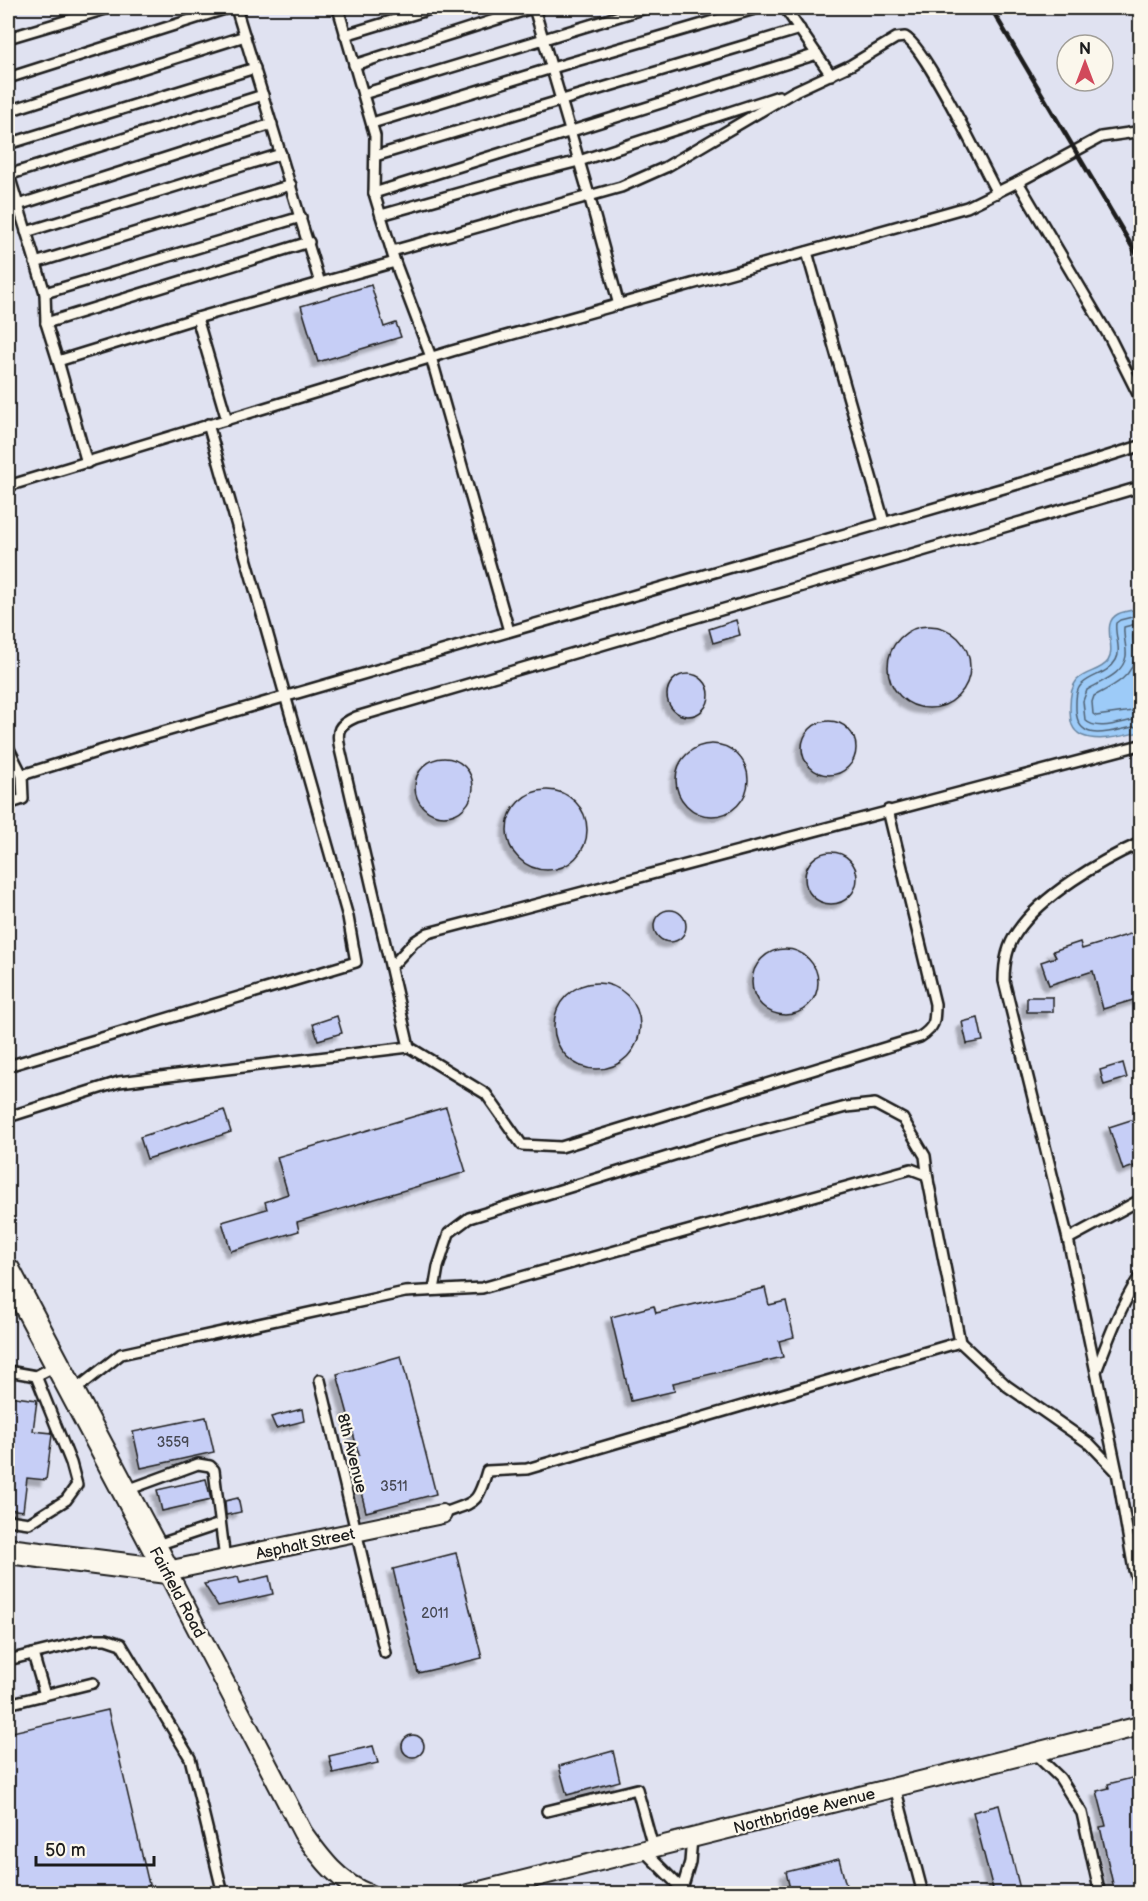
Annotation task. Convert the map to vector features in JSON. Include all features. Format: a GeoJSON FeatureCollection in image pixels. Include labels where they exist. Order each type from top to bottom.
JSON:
{"type":"FeatureCollection","features":[{"type":"Feature","properties":{"kind":"street","name":"Fairfield Road"},"geometry":{"type":"LineString","coordinates":[[8,1271],[168,1571],[303,1833],[331,1869],[361,1892]]}},
{"type":"Feature","properties":{"kind":"street","name":"Asphalt Street"},"geometry":{"type":"LineString","coordinates":[[168,1571],[442,1514]]}},
{"type":"Feature","properties":{"kind":"street"},"geometry":{"type":"LineString","coordinates":[[8,1551],[168,1571]]}},
{"type":"Feature","properties":{"kind":"street","name":"Northbridge Avenue"},"geometry":{"type":"LineString","coordinates":[[468,1893],[1140,1726]]}},
{"type":"Feature","properties":{"kind":"lane"},"geometry":{"type":"LineString","coordinates":[[8,38],[109,8]]}},
{"type":"Feature","properties":{"kind":"lane"},"geometry":{"type":"LineString","coordinates":[[8,78],[228,8]]}},
{"type":"Feature","properties":{"kind":"lane"},"geometry":{"type":"LineString","coordinates":[[236,8],[320,283]]}},
{"type":"Feature","properties":{"kind":"lane"},"geometry":{"type":"LineString","coordinates":[[338,8],[375,136],[374,193],[395,262],[431,357],[509,631]]}},
{"type":"Feature","properties":{"kind":"lane"},"geometry":{"type":"LineString","coordinates":[[345,34],[434,8]]}},
{"type":"Feature","properties":{"kind":"lane"},"geometry":{"type":"LineString","coordinates":[[354,65],[533,8],[620,304]]}},
{"type":"Feature","properties":{"kind":"lane"},"geometry":{"type":"LineString","coordinates":[[363,94],[646,8]]}},
{"type":"Feature","properties":{"kind":"lane"},"geometry":{"type":"LineString","coordinates":[[372,123],[758,8]]}},
{"type":"Feature","properties":{"kind":"lane"},"geometry":{"type":"LineString","coordinates":[[785,8],[831,75]]}},
{"type":"Feature","properties":{"kind":"lane"},"geometry":{"type":"LineString","coordinates":[[375,156],[800,29]]}},
{"type":"Feature","properties":{"kind":"lane"},"geometry":{"type":"LineString","coordinates":[[8,111],[245,36]]}},
{"type":"Feature","properties":{"kind":"lane"},"geometry":{"type":"LineString","coordinates":[[381,215],[579,161],[795,91],[831,75],[896,38],[905,37],[910,40],[940,85],[997,193]]}},
{"type":"Feature","properties":{"kind":"lane"},"geometry":{"type":"LineString","coordinates":[[374,193],[817,54]]}},
{"type":"Feature","properties":{"kind":"lane"},"geometry":{"type":"LineString","coordinates":[[8,144],[255,68]]}},
{"type":"Feature","properties":{"kind":"lane"},"geometry":{"type":"LineString","coordinates":[[392,250],[621,187],[666,167],[795,91]]}},
{"type":"Feature","properties":{"kind":"lane"},"geometry":{"type":"LineString","coordinates":[[87,463],[46,323],[45,293],[8,173],[263,95]]}},
{"type":"Feature","properties":{"kind":"lane"},"geometry":{"type":"LineString","coordinates":[[18,205],[272,124]]}},
{"type":"Feature","properties":{"kind":"lane"},"geometry":{"type":"LineString","coordinates":[[8,486],[431,357],[968,207],[1101,137],[1139,134]]}},
{"type":"Feature","properties":{"kind":"lane"},"geometry":{"type":"LineString","coordinates":[[26,232],[281,154]]}},
{"type":"Feature","properties":{"kind":"lane"},"geometry":{"type":"LineString","coordinates":[[1018,182],[1110,338],[1140,398]]}},
{"type":"Feature","properties":{"kind":"lane"},"geometry":{"type":"LineString","coordinates":[[35,263],[291,185]]}},
{"type":"Feature","properties":{"kind":"lane"},"geometry":{"type":"LineString","coordinates":[[45,293],[301,217]]}},
{"type":"Feature","properties":{"kind":"lane"},"geometry":{"type":"LineString","coordinates":[[46,323],[309,242]]}},
{"type":"Feature","properties":{"kind":"lane"},"geometry":{"type":"LineString","coordinates":[[807,252],[884,522]]}},
{"type":"Feature","properties":{"kind":"lane"},"geometry":{"type":"LineString","coordinates":[[58,361],[197,318],[395,262]]}},
{"type":"Feature","properties":{"kind":"lane"},"geometry":{"type":"LineString","coordinates":[[197,318],[227,420]]}},
{"type":"Feature","properties":{"kind":"lane"},"geometry":{"type":"LineString","coordinates":[[8,1066],[356,963],[348,917],[208,424]]}},
{"type":"Feature","properties":{"kind":"lane"},"geometry":{"type":"LineString","coordinates":[[22,775],[1140,446]]}},
{"type":"Feature","properties":{"kind":"lane"},"geometry":{"type":"LineString","coordinates":[[409,1047],[337,736],[344,722],[1140,487]]}},
{"type":"Feature","properties":{"kind":"lane"},"geometry":{"type":"LineString","coordinates":[[390,967],[414,942],[428,933],[1140,745]]}},
{"type":"Feature","properties":{"kind":"lane"},"geometry":{"type":"LineString","coordinates":[[8,747],[22,775],[23,799],[8,804]]}},
{"type":"Feature","properties":{"kind":"lane"},"geometry":{"type":"LineString","coordinates":[[8,1117],[118,1082],[409,1047],[486,1094],[522,1145],[561,1146],[920,1037],[931,1030],[935,1020],[935,1004],[888,810]]}},
{"type":"Feature","properties":{"kind":"lane"},"geometry":{"type":"LineString","coordinates":[[1140,843],[1075,879],[1034,912],[1016,933],[1005,961],[1004,981],[1068,1239],[1097,1369],[1134,1570],[1140,1589]]}},
{"type":"Feature","properties":{"kind":"lane"},"geometry":{"type":"LineString","coordinates":[[434,1290],[438,1267],[449,1233],[469,1218],[726,1139],[846,1107],[875,1104],[903,1119],[925,1156],[960,1342],[1007,1386],[1090,1444],[1117,1472]]}},
{"type":"Feature","properties":{"kind":"lane"},"geometry":{"type":"LineString","coordinates":[[72,1392],[121,1354],[405,1292],[482,1288],[911,1168],[927,1175],[928,1180]]}},
{"type":"Feature","properties":{"kind":"lane"},"geometry":{"type":"LineString","coordinates":[[1068,1239],[1140,1200]]}},
{"type":"Feature","properties":{"kind":"lane"},"geometry":{"type":"LineString","coordinates":[[1097,1369],[1112,1329],[1140,1276]]}},
{"type":"Feature","properties":{"kind":"lane"},"geometry":{"type":"LineString","coordinates":[[442,1514],[472,1502],[478,1497],[487,1471],[527,1469],[960,1342]]}},
{"type":"Feature","properties":{"kind":"lane"},"geometry":{"type":"LineString","coordinates":[[8,1371],[36,1376],[57,1365]]}},
{"type":"Feature","properties":{"kind":"lane"},"geometry":{"type":"LineString","coordinates":[[8,1520],[29,1523],[66,1500],[77,1485],[72,1463],[36,1376]]}},
{"type":"Feature","properties":{"kind":"lane","name":"8th Avenue"},"geometry":{"type":"LineString","coordinates":[[320,1380],[385,1653]]}},
{"type":"Feature","properties":{"kind":"lane"},"geometry":{"type":"LineString","coordinates":[[124,1490],[198,1464],[210,1466],[214,1470],[225,1560]]}},
{"type":"Feature","properties":{"kind":"lane"},"geometry":{"type":"LineString","coordinates":[[154,1546],[220,1524]]}},
{"type":"Feature","properties":{"kind":"lane"},"geometry":{"type":"LineString","coordinates":[[8,1659],[94,1639],[106,1639],[121,1644],[190,1758],[223,1893]]}},
{"type":"Feature","properties":{"kind":"lane"},"geometry":{"type":"LineString","coordinates":[[33,1654],[45,1695]]}},
{"type":"Feature","properties":{"kind":"lane"},"geometry":{"type":"LineString","coordinates":[[8,1704],[93,1683]]}},
{"type":"Feature","properties":{"kind":"lane"},"geometry":{"type":"LineString","coordinates":[[1034,1753],[1060,1778],[1082,1813],[1100,1893]]}},
{"type":"Feature","properties":{"kind":"lane"},"geometry":{"type":"LineString","coordinates":[[895,1787],[923,1893]]}},
{"type":"Feature","properties":{"kind":"lane"},"geometry":{"type":"LineString","coordinates":[[547,1811],[637,1789],[648,1849],[683,1891]]}},
{"type":"Feature","properties":{"kind":"lane"},"geometry":{"type":"LineString","coordinates":[[683,1891],[690,1862],[692,1838]]}},
{"type":"Feature","properties":{"kind":"shaded area"},"geometry":{"type":"Polygon","coordinates":[[[8,8],[1140,8],[1140,1893],[8,1894],[8,8]]]}},
{"type":"Feature","properties":{"kind":"water"},"geometry":{"type":"Polygon","coordinates":[[[1140,609],[1140,732],[1103,739],[1084,736],[1072,725],[1070,700],[1073,686],[1081,677],[1108,661],[1111,649],[1109,629],[1113,618],[1123,612],[1140,609]]]}},
{"type":"Feature","properties":{"kind":"building"},"geometry":{"type":"Polygon","coordinates":[[[371,285],[384,327],[396,323],[401,337],[318,362],[301,306],[371,285]]]}},
{"type":"Feature","properties":{"kind":"building"},"geometry":{"type":"Polygon","coordinates":[[[736,620],[740,635],[713,643],[709,629],[736,620]]]}},
{"type":"Feature","properties":{"kind":"building"},"geometry":{"type":"Polygon","coordinates":[[[929,626],[945,629],[958,638],[967,651],[970,667],[967,683],[958,696],[945,705],[929,708],[913,705],[900,696],[891,683],[888,667],[891,651],[900,638],[913,629],[929,626]]]}},
{"type":"Feature","properties":{"kind":"building"},"geometry":{"type":"Polygon","coordinates":[[[688,674],[703,680],[709,695],[703,710],[688,716],[673,710],[667,695],[673,680],[688,674]]]}},
{"type":"Feature","properties":{"kind":"building"},"geometry":{"type":"Polygon","coordinates":[[[824,721],[834,721],[844,725],[852,733],[856,748],[852,763],[844,771],[834,775],[824,775],[814,771],[806,763],[802,753],[802,743],[806,733],[814,725],[824,721]]]}},
{"type":"Feature","properties":{"kind":"building"},"geometry":{"type":"Polygon","coordinates":[[[712,744],[732,750],[742,760],[748,780],[742,800],[732,810],[712,816],[692,810],[682,800],[676,780],[682,760],[692,750],[712,744]]]}},
{"type":"Feature","properties":{"kind":"building"},"geometry":{"type":"Polygon","coordinates":[[[444,758],[455,760],[465,766],[471,776],[473,787],[471,798],[465,808],[455,814],[444,816],[433,814],[423,808],[417,798],[415,787],[417,776],[423,766],[433,760],[444,758]]]}},
{"type":"Feature","properties":{"kind":"building"},"geometry":{"type":"Polygon","coordinates":[[[547,790],[562,793],[575,802],[584,815],[587,830],[584,845],[575,858],[562,867],[547,870],[532,867],[519,858],[510,845],[507,830],[510,815],[519,802],[532,793],[547,790]]]}},
{"type":"Feature","properties":{"kind":"building"},"geometry":{"type":"Polygon","coordinates":[[[831,852],[845,856],[853,864],[857,878],[853,892],[845,900],[831,904],[817,900],[809,892],[805,878],[809,864],[817,856],[831,852]]]}},
{"type":"Feature","properties":{"kind":"building"},"geometry":{"type":"Polygon","coordinates":[[[670,910],[682,914],[686,926],[682,938],[670,942],[658,938],[654,926],[658,914],[670,910]]]}},
{"type":"Feature","properties":{"kind":"building"},"geometry":{"type":"Polygon","coordinates":[[[1140,931],[1140,998],[1103,1009],[1093,971],[1049,985],[1041,962],[1056,957],[1053,951],[1080,942],[1082,949],[1140,931]]]}},
{"type":"Feature","properties":{"kind":"building"},"geometry":{"type":"Polygon","coordinates":[[[785,949],[798,951],[813,964],[818,982],[816,995],[803,1010],[785,1015],[772,1013],[757,1000],[752,982],[754,969],[767,954],[785,949]]]}},
{"type":"Feature","properties":{"kind":"building"},"geometry":{"type":"Polygon","coordinates":[[[597,983],[614,986],[628,995],[637,1009],[640,1026],[637,1043],[628,1057],[614,1066],[597,1069],[580,1066],[566,1057],[557,1043],[554,1026],[557,1009],[566,995],[580,986],[597,983]]]}},
{"type":"Feature","properties":{"kind":"building"},"geometry":{"type":"Polygon","coordinates":[[[1027,997],[1053,997],[1053,1012],[1027,1012],[1027,997]]]}},
{"type":"Feature","properties":{"kind":"building"},"geometry":{"type":"Polygon","coordinates":[[[337,1016],[342,1033],[318,1040],[313,1024],[337,1016]]]}},
{"type":"Feature","properties":{"kind":"building"},"geometry":{"type":"Polygon","coordinates":[[[978,1018],[983,1041],[967,1044],[962,1022],[978,1018]]]}},
{"type":"Feature","properties":{"kind":"building"},"geometry":{"type":"Polygon","coordinates":[[[1123,1063],[1127,1078],[1104,1085],[1100,1070],[1123,1063]]]}},
{"type":"Feature","properties":{"kind":"building"},"geometry":{"type":"Polygon","coordinates":[[[446,1107],[466,1172],[297,1222],[299,1231],[231,1251],[222,1222],[267,1209],[265,1202],[288,1194],[277,1157],[446,1107]]]}},
{"type":"Feature","properties":{"kind":"building"},"geometry":{"type":"Polygon","coordinates":[[[224,1110],[231,1132],[147,1159],[140,1137],[224,1110]]]}},
{"type":"Feature","properties":{"kind":"building"},"geometry":{"type":"Polygon","coordinates":[[[1140,1117],[1140,1164],[1123,1170],[1109,1127],[1140,1117]]]}},
{"type":"Feature","properties":{"kind":"building"},"geometry":{"type":"Polygon","coordinates":[[[765,1288],[769,1305],[786,1301],[794,1337],[779,1341],[783,1357],[673,1383],[675,1391],[631,1401],[611,1317],[654,1306],[656,1313],[765,1288]]]}},
{"type":"Feature","properties":{"kind":"building"},"geometry":{"type":"Polygon","coordinates":[[[401,1356],[436,1494],[366,1512],[352,1456],[359,1455],[337,1374],[401,1356]]]}},
{"type":"Feature","properties":{"kind":"building"},"geometry":{"type":"Polygon","coordinates":[[[8,1396],[37,1400],[33,1431],[52,1433],[46,1480],[27,1478],[23,1511],[8,1509],[8,1396]]]}},
{"type":"Feature","properties":{"kind":"building"},"geometry":{"type":"Polygon","coordinates":[[[302,1409],[304,1421],[276,1428],[271,1417],[302,1409]]]}},
{"type":"Feature","properties":{"kind":"building"},"geometry":{"type":"Polygon","coordinates":[[[206,1417],[214,1452],[141,1468],[133,1432],[206,1417]]]}},
{"type":"Feature","properties":{"kind":"building"},"geometry":{"type":"Polygon","coordinates":[[[206,1479],[211,1500],[162,1511],[157,1490],[206,1479]]]}},
{"type":"Feature","properties":{"kind":"building"},"geometry":{"type":"Polygon","coordinates":[[[238,1498],[241,1512],[226,1515],[225,1501],[238,1498]]]}},
{"type":"Feature","properties":{"kind":"building"},"geometry":{"type":"Polygon","coordinates":[[[456,1553],[482,1658],[418,1673],[393,1569],[456,1553]]]}},
{"type":"Feature","properties":{"kind":"building"},"geometry":{"type":"Polygon","coordinates":[[[269,1576],[273,1594],[218,1606],[204,1584],[238,1577],[240,1583],[269,1576]]]}},
{"type":"Feature","properties":{"kind":"building"},"geometry":{"type":"Polygon","coordinates":[[[108,1710],[151,1893],[8,1893],[8,1733],[108,1710]]]}},
{"type":"Feature","properties":{"kind":"building"},"geometry":{"type":"Polygon","coordinates":[[[413,1735],[421,1738],[424,1746],[421,1754],[413,1757],[405,1754],[402,1746],[405,1738],[413,1735]]]}},
{"type":"Feature","properties":{"kind":"building"},"geometry":{"type":"Polygon","coordinates":[[[373,1746],[378,1763],[333,1773],[329,1756],[373,1746]]]}},
{"type":"Feature","properties":{"kind":"building"},"geometry":{"type":"Polygon","coordinates":[[[613,1751],[620,1781],[567,1795],[559,1766],[613,1751]]]}},
{"type":"Feature","properties":{"kind":"building"},"geometry":{"type":"Polygon","coordinates":[[[1140,1776],[1140,1893],[1115,1893],[1100,1827],[1106,1826],[1097,1791],[1109,1788],[1108,1784],[1140,1776]]]}},
{"type":"Feature","properties":{"kind":"building"},"geometry":{"type":"Polygon","coordinates":[[[999,1805],[1021,1893],[994,1893],[973,1812],[999,1805]]]}},
{"type":"Feature","properties":{"kind":"building"},"geometry":{"type":"Polygon","coordinates":[[[839,1859],[848,1893],[791,1893],[786,1872],[839,1859]]]}},
{"type":"Feature","properties":{"kind":"railway"},"geometry":{"type":"LineString","coordinates":[[991,8],[1140,260]]}}]}
